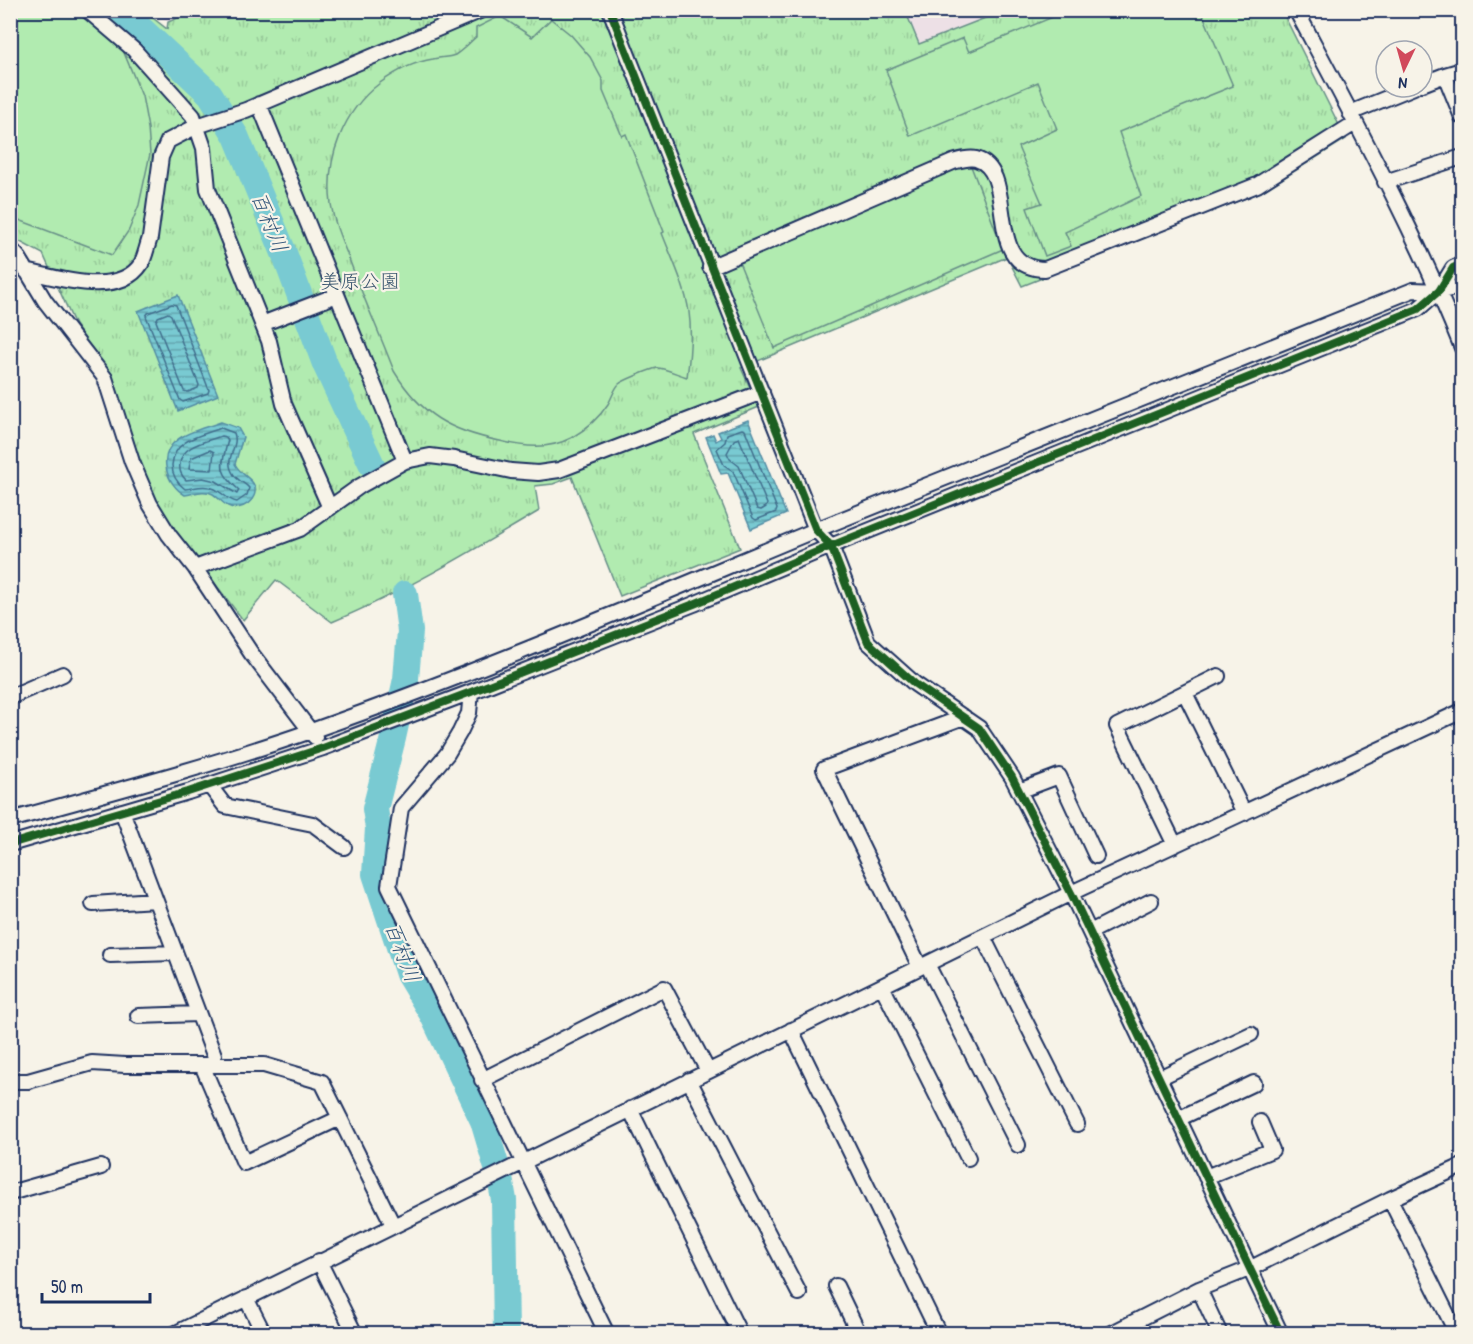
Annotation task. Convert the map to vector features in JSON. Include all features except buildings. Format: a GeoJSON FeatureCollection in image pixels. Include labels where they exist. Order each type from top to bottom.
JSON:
{"type":"FeatureCollection","features":[{"type":"Feature","properties":{"kind":"street"},"geometry":{"type":"LineString","coordinates":[[87,10],[134,50],[193,116],[204,148],[208,189],[269,341],[285,404],[330,507]]}},
{"type":"Feature","properties":{"kind":"street"},"geometry":{"type":"LineString","coordinates":[[26,271],[101,283],[118,282],[141,264],[150,238],[161,157],[168,141],[197,126],[246,110],[482,10]]}},
{"type":"Feature","properties":{"kind":"street"},"geometry":{"type":"LineString","coordinates":[[610,10],[816,530],[831,546],[868,642],[915,684],[979,728],[1019,791],[1090,932],[1281,1334]]}},
{"type":"Feature","properties":{"kind":"street"},"geometry":{"type":"LineString","coordinates":[[1296,10],[1353,118],[1439,291],[1462,348]]}},
{"type":"Feature","properties":{"kind":"street"},"geometry":{"type":"LineString","coordinates":[[1434,79],[1462,70]]}},
{"type":"Feature","properties":{"kind":"street"},"geometry":{"type":"LineString","coordinates":[[1445,75],[1462,117]]}},
{"type":"Feature","properties":{"kind":"street"},"geometry":{"type":"LineString","coordinates":[[710,267],[953,162],[974,158],[985,164],[994,174],[1005,233],[1011,249],[1024,265],[1034,269],[1045,269],[1257,185],[1353,118],[1390,99]]}},
{"type":"Feature","properties":{"kind":"street"},"geometry":{"type":"LineString","coordinates":[[259,104],[331,297],[405,461]]}},
{"type":"Feature","properties":{"kind":"street"},"geometry":{"type":"LineString","coordinates":[[1385,182],[1462,157]]}},
{"type":"Feature","properties":{"kind":"street"},"geometry":{"type":"LineString","coordinates":[[10,248],[45,300],[105,378],[132,462],[150,504],[169,535],[195,568],[251,653],[323,748]]}},
{"type":"Feature","properties":{"kind":"street"},"geometry":{"type":"LineString","coordinates":[[10,844],[209,785],[323,748],[694,604],[831,546],[1418,309],[1439,291],[1453,268],[1462,264]]}},
{"type":"Feature","properties":{"kind":"street"},"geometry":{"type":"LineString","coordinates":[[10,820],[183,772],[311,731],[419,692],[1413,290],[1439,291],[1462,287]]}},
{"type":"Feature","properties":{"kind":"street"},"geometry":{"type":"LineString","coordinates":[[262,324],[331,297]]}},
{"type":"Feature","properties":{"kind":"street"},"geometry":{"type":"LineString","coordinates":[[195,568],[300,529],[360,486],[405,461],[430,456],[511,471],[538,473],[559,470],[762,392]]}},
{"type":"Feature","properties":{"kind":"street"},"geometry":{"type":"LineString","coordinates":[[10,697],[63,674]]}},
{"type":"Feature","properties":{"kind":"street"},"geometry":{"type":"LineString","coordinates":[[1175,845],[1117,726],[1218,676]]}},
{"type":"Feature","properties":{"kind":"street"},"geometry":{"type":"LineString","coordinates":[[471,692],[469,713],[447,754],[401,808],[389,886],[482,1080],[517,1165],[607,1334]]}},
{"type":"Feature","properties":{"kind":"street"},"geometry":{"type":"LineString","coordinates":[[1185,693],[1244,813]]}},
{"type":"Feature","properties":{"kind":"street"},"geometry":{"type":"LineString","coordinates":[[174,1334],[1071,893],[1462,711]]}},
{"type":"Feature","properties":{"kind":"street"},"geometry":{"type":"LineString","coordinates":[[964,717],[824,769],[923,965],[1018,1145]]}},
{"type":"Feature","properties":{"kind":"street"},"geometry":{"type":"LineString","coordinates":[[1019,791],[1059,776],[1096,856]]}},
{"type":"Feature","properties":{"kind":"street"},"geometry":{"type":"LineString","coordinates":[[209,785],[225,806],[313,824],[344,846]]}},
{"type":"Feature","properties":{"kind":"street"},"geometry":{"type":"LineString","coordinates":[[122,811],[214,1055]]}},
{"type":"Feature","properties":{"kind":"street"},"geometry":{"type":"LineString","coordinates":[[93,904],[155,900]]}},
{"type":"Feature","properties":{"kind":"street"},"geometry":{"type":"LineString","coordinates":[[1090,932],[1151,901]]}},
{"type":"Feature","properties":{"kind":"street"},"geometry":{"type":"LineString","coordinates":[[983,937],[1077,1124]]}},
{"type":"Feature","properties":{"kind":"street"},"geometry":{"type":"LineString","coordinates":[[110,955],[175,952]]}},
{"type":"Feature","properties":{"kind":"street"},"geometry":{"type":"LineString","coordinates":[[882,986],[968,1158]]}},
{"type":"Feature","properties":{"kind":"street"},"geometry":{"type":"LineString","coordinates":[[482,1080],[664,988],[708,1071]]}},
{"type":"Feature","properties":{"kind":"street"},"geometry":{"type":"LineString","coordinates":[[138,1016],[198,1014]]}},
{"type":"Feature","properties":{"kind":"street"},"geometry":{"type":"LineString","coordinates":[[790,1030],[939,1334]]}},
{"type":"Feature","properties":{"kind":"street"},"geometry":{"type":"LineString","coordinates":[[1159,1078],[1251,1034]]}},
{"type":"Feature","properties":{"kind":"street"},"geometry":{"type":"LineString","coordinates":[[10,1081],[28,1081],[92,1064],[264,1065],[322,1082],[393,1225]]}},
{"type":"Feature","properties":{"kind":"street"},"geometry":{"type":"LineString","coordinates":[[202,1065],[244,1162],[340,1118]]}},
{"type":"Feature","properties":{"kind":"street"},"geometry":{"type":"LineString","coordinates":[[689,1080],[799,1293]]}},
{"type":"Feature","properties":{"kind":"street"},"geometry":{"type":"LineString","coordinates":[[1179,1119],[1254,1083]]}},
{"type":"Feature","properties":{"kind":"street"},"geometry":{"type":"LineString","coordinates":[[630,1109],[740,1334]]}},
{"type":"Feature","properties":{"kind":"street"},"geometry":{"type":"LineString","coordinates":[[1206,1177],[1272,1150],[1260,1122]]}},
{"type":"Feature","properties":{"kind":"street"},"geometry":{"type":"LineString","coordinates":[[1110,1334],[1199,1289],[1249,1269],[1462,1166]]}},
{"type":"Feature","properties":{"kind":"street"},"geometry":{"type":"LineString","coordinates":[[10,1193],[101,1167]]}},
{"type":"Feature","properties":{"kind":"street"},"geometry":{"type":"LineString","coordinates":[[1390,1199],[1457,1334]]}},
{"type":"Feature","properties":{"kind":"street"},"geometry":{"type":"LineString","coordinates":[[319,1261],[355,1334]]}},
{"type":"Feature","properties":{"kind":"street"},"geometry":{"type":"LineString","coordinates":[[836,1286],[859,1334]]}},
{"type":"Feature","properties":{"kind":"street"},"geometry":{"type":"LineString","coordinates":[[1199,1289],[1220,1334]]}},
{"type":"Feature","properties":{"kind":"street"},"geometry":{"type":"LineString","coordinates":[[246,1298],[264,1334]]}},
{"type":"Feature","properties":{"kind":"shaded area"},"geometry":{"type":"Polygon","coordinates":[[[154,11],[197,11],[168,22],[154,11]]]}},
{"type":"Feature","properties":{"kind":"shaded area"},"geometry":{"type":"Polygon","coordinates":[[[905,11],[1003,11],[919,44],[905,11]]]}},
{"type":"Feature","properties":{"kind":"green space","name":"美原公園"},"geometry":{"type":"Polygon","coordinates":[[[197,10],[905,10],[919,44],[1003,11],[1282,11],[1346,139],[1261,192],[1022,286],[1007,257],[741,368],[759,407],[694,434],[740,548],[620,596],[572,477],[553,484],[535,486],[539,511],[411,584],[332,622],[276,580],[243,620],[180,538],[156,502],[104,365],[75,325],[43,254],[11,237],[10,11],[144,11],[167,29],[168,22],[197,10]]]}},
{"type":"Feature","properties":{"kind":"green space"},"geometry":{"type":"Polygon","coordinates":[[[1201,10],[1233,86],[1119,132],[1141,196],[1065,232],[1071,246],[1045,256],[1027,208],[1042,203],[1018,147],[1057,129],[1038,82],[910,136],[886,70],[963,38],[969,52],[1067,11],[1201,10]]]}},
{"type":"Feature","properties":{"kind":"green space"},"geometry":{"type":"Polygon","coordinates":[[[10,11],[89,11],[122,48],[142,96],[150,154],[139,205],[129,230],[112,255],[11,217],[10,11]]]}},
{"type":"Feature","properties":{"kind":"green space"},"geometry":{"type":"Polygon","coordinates":[[[500,16],[532,37],[551,19],[571,35],[590,57],[603,81],[603,91],[622,136],[626,134],[664,232],[662,233],[687,302],[690,320],[687,377],[657,368],[625,380],[617,386],[609,402],[596,419],[571,438],[545,446],[518,445],[466,432],[438,419],[415,399],[394,371],[340,237],[331,204],[331,170],[339,137],[356,107],[367,94],[386,79],[418,62],[455,55],[476,37],[476,28],[500,16]]]}},
{"type":"Feature","properties":{"kind":"green space"},"geometry":{"type":"Polygon","coordinates":[[[969,161],[1003,249],[774,348],[739,262],[969,161]]]}},
{"type":"Feature","properties":{"kind":"water"},"geometry":{"type":"Polygon","coordinates":[[[178,295],[218,395],[178,411],[138,311],[178,295]]]}},
{"type":"Feature","properties":{"kind":"water"},"geometry":{"type":"Polygon","coordinates":[[[748,420],[786,514],[751,529],[728,473],[721,474],[706,437],[713,434],[716,441],[721,438],[718,432],[748,420]]]}},
{"type":"Feature","properties":{"kind":"water"},"geometry":{"type":"Polygon","coordinates":[[[221,422],[238,428],[243,437],[235,464],[253,483],[255,490],[252,500],[238,508],[228,506],[209,493],[185,495],[173,484],[166,469],[167,453],[177,440],[221,422]]]}},
{"type":"Feature","properties":{"kind":"waterway","name":"百村川"},"geometry":{"type":"LineString","coordinates":[[121,10],[210,94],[236,136],[284,253],[325,364],[372,465]]}},
{"type":"Feature","properties":{"kind":"waterway","name":"百村川"},"geometry":{"type":"LineString","coordinates":[[405,594],[410,631],[406,679],[375,809],[378,828],[375,874],[408,974],[432,1014],[483,1121],[500,1178],[504,1200],[506,1334]]}},
{"type":"Feature","properties":{"kind":"cycle path"},"geometry":{"type":"LineString","coordinates":[[610,10],[816,530],[831,546],[868,642],[915,684],[979,728],[1012,777],[1071,893],[1281,1334]]}},
{"type":"Feature","properties":{"kind":"cycle path"},"geometry":{"type":"LineString","coordinates":[[10,844],[188,792],[323,748],[694,604],[831,546],[1418,309],[1439,291],[1453,268],[1462,264]]}}]}
